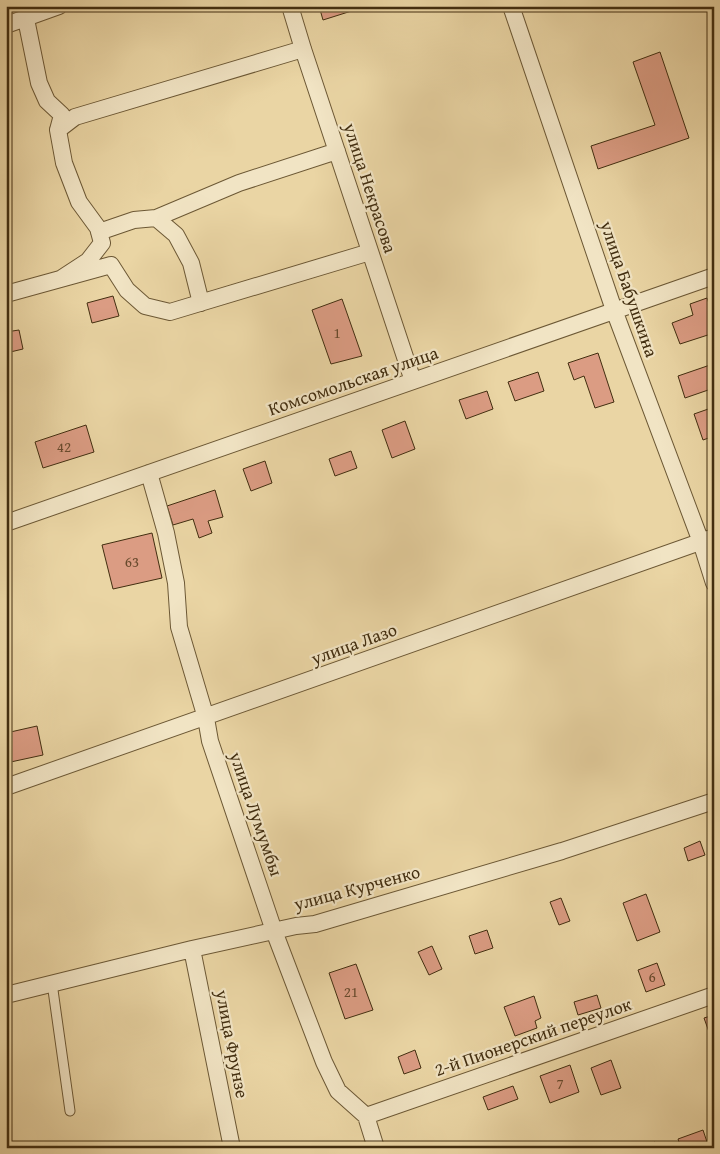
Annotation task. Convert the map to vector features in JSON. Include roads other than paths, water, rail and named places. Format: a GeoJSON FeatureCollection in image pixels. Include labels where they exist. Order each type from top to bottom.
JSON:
{"type":"FeatureCollection","features":[{"type":"Feature","properties":{"kind":"street"},"geometry":{"type":"LineString","coordinates":[[6,25],[59,6]]}},
{"type":"Feature","properties":{"kind":"street","name":"улица Некрасова"},"geometry":{"type":"LineString","coordinates":[[290,6],[413,381]]}},
{"type":"Feature","properties":{"kind":"street","name":"улица Бабушкина"},"geometry":{"type":"LineString","coordinates":[[512,6],[614,310],[708,539],[714,583]]}},
{"type":"Feature","properties":{"kind":"street"},"geometry":{"type":"LineString","coordinates":[[26,19],[39,83],[47,101],[62,114],[58,130],[64,163],[79,202],[99,232],[102,243],[88,261],[62,278]]}},
{"type":"Feature","properties":{"kind":"street"},"geometry":{"type":"LineString","coordinates":[[58,130],[75,117],[303,49]]}},
{"type":"Feature","properties":{"kind":"street"},"geometry":{"type":"LineString","coordinates":[[99,232],[134,220],[156,218],[239,183],[337,151]]}},
{"type":"Feature","properties":{"kind":"street"},"geometry":{"type":"LineString","coordinates":[[156,218],[176,235],[180,242],[191,263],[201,303]]}},
{"type":"Feature","properties":{"kind":"street"},"geometry":{"type":"LineString","coordinates":[[6,294],[111,265],[127,290],[145,306],[170,312],[370,252]]}},
{"type":"Feature","properties":{"kind":"street","name":"Комсомольская улица"},"geometry":{"type":"LineString","coordinates":[[6,523],[714,276]]}},
{"type":"Feature","properties":{"kind":"street","name":"улица Лумумбы"},"geometry":{"type":"LineString","coordinates":[[149,473],[166,533],[176,583],[179,627],[206,718],[210,741],[274,931],[324,1062],[338,1091],[366,1116]]}},
{"type":"Feature","properties":{"kind":"street","name":"улица Лазо"},"geometry":{"type":"LineString","coordinates":[[6,787],[206,718],[708,539]]}},
{"type":"Feature","properties":{"kind":"street","name":"улица Курченко"},"geometry":{"type":"LineString","coordinates":[[6,995],[192,949],[315,924],[562,851],[714,801]]}},
{"type":"Feature","properties":{"kind":"street","name":"улица Фрунзе"},"geometry":{"type":"LineString","coordinates":[[192,949],[232,1148]]}},
{"type":"Feature","properties":{"kind":"street","name":"2-й Пионерский переулок"},"geometry":{"type":"LineString","coordinates":[[366,1116],[714,995]]}},
{"type":"Feature","properties":{"kind":"street"},"geometry":{"type":"LineString","coordinates":[[366,1116],[376,1148]]}},
{"type":"Feature","properties":{"kind":"lane"},"geometry":{"type":"LineString","coordinates":[[52,983],[70,1111]]}}]}
